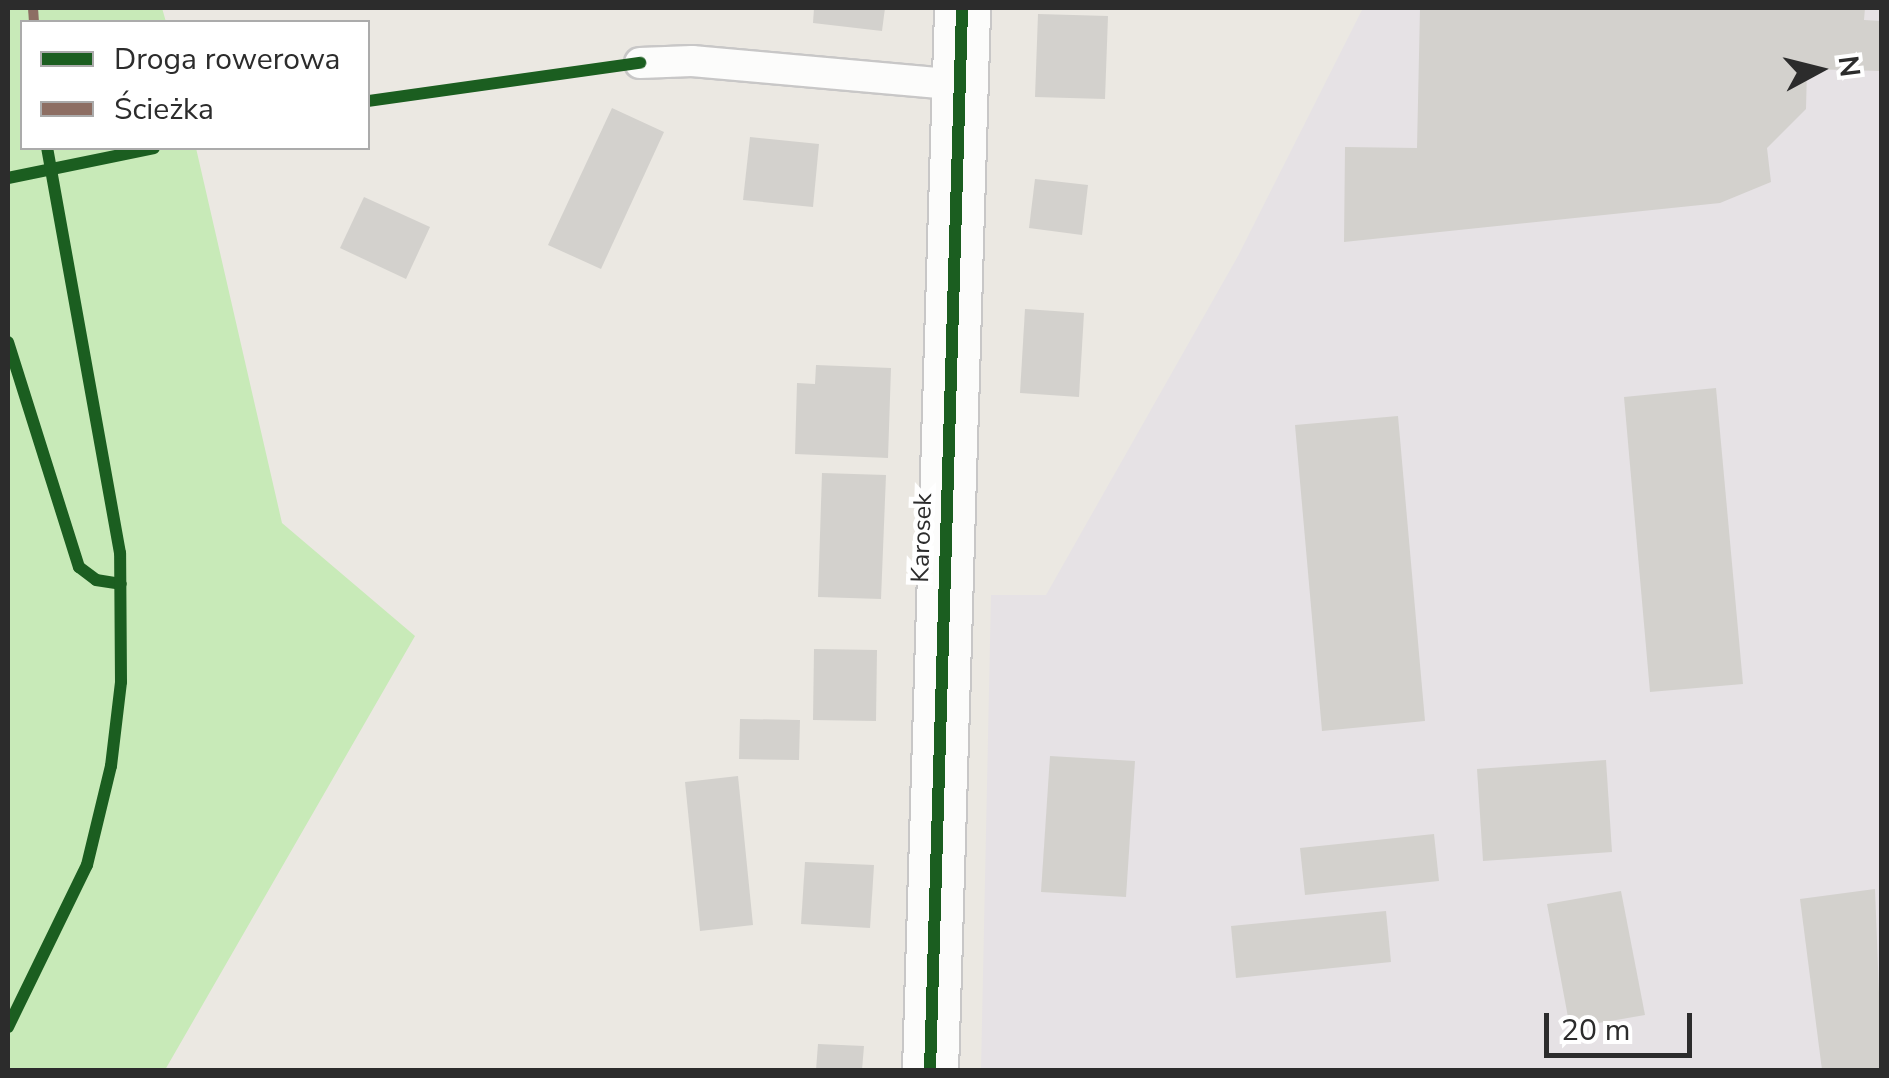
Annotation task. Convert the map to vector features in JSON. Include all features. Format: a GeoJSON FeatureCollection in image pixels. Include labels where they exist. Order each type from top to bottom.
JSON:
{"type":"FeatureCollection","features":[{"type":"Feature","properties":{"kind":"street","name":"Karosek"},"geometry":{"type":"LineString","coordinates":[[930,1070],[962,8]]}},
{"type":"Feature","properties":{"kind":"lane"},"geometry":{"type":"LineString","coordinates":[[640,63],[692,61],[959,85]]}},
{"type":"Feature","properties":{"kind":"shaded area"},"geometry":{"type":"Polygon","coordinates":[[[1363,8],[1881,8],[1881,1070],[981,1070],[991,595],[1046,595],[1238,256],[1363,8]]]}},
{"type":"Feature","properties":{"kind":"green space"},"geometry":{"type":"Polygon","coordinates":[[[8,8],[162,8],[165,20],[20,20],[20,150],[196,150],[282,523],[415,636],[165,1070],[8,1070],[8,8]]]}},
{"type":"Feature","properties":{"kind":"building"},"geometry":{"type":"Polygon","coordinates":[[[814,8],[885,8],[882,31],[813,23],[814,8]]]}},
{"type":"Feature","properties":{"kind":"building"},"geometry":{"type":"Polygon","coordinates":[[[1420,8],[1865,8],[1864,20],[1882,21],[1882,71],[1807,69],[1806,109],[1767,148],[1771,182],[1720,203],[1344,242],[1345,147],[1417,148],[1420,8]]]}},
{"type":"Feature","properties":{"kind":"building"},"geometry":{"type":"Polygon","coordinates":[[[1038,14],[1108,16],[1105,99],[1035,97],[1038,14]]]}},
{"type":"Feature","properties":{"kind":"building"},"geometry":{"type":"Polygon","coordinates":[[[612,108],[664,132],[601,269],[548,245],[612,108]]]}},
{"type":"Feature","properties":{"kind":"building"},"geometry":{"type":"Polygon","coordinates":[[[750,137],[819,144],[813,207],[743,200],[750,137]]]}},
{"type":"Feature","properties":{"kind":"building"},"geometry":{"type":"Polygon","coordinates":[[[1035,179],[1088,185],[1082,235],[1029,228],[1035,179]]]}},
{"type":"Feature","properties":{"kind":"building"},"geometry":{"type":"Polygon","coordinates":[[[364,197],[430,227],[406,279],[340,248],[364,197]]]}},
{"type":"Feature","properties":{"kind":"building"},"geometry":{"type":"Polygon","coordinates":[[[1025,309],[1084,313],[1079,397],[1020,393],[1025,309]]]}},
{"type":"Feature","properties":{"kind":"building"},"geometry":{"type":"Polygon","coordinates":[[[816,365],[891,368],[888,458],[795,454],[797,383],[815,384],[816,365]]]}},
{"type":"Feature","properties":{"kind":"building"},"geometry":{"type":"Polygon","coordinates":[[[1716,388],[1743,684],[1650,692],[1624,397],[1716,388]]]}},
{"type":"Feature","properties":{"kind":"building"},"geometry":{"type":"Polygon","coordinates":[[[1398,416],[1425,721],[1322,731],[1295,425],[1398,416]]]}},
{"type":"Feature","properties":{"kind":"building"},"geometry":{"type":"Polygon","coordinates":[[[822,473],[886,475],[881,599],[818,597],[822,473]]]}},
{"type":"Feature","properties":{"kind":"building"},"geometry":{"type":"Polygon","coordinates":[[[814,649],[877,650],[876,721],[813,720],[814,649]]]}},
{"type":"Feature","properties":{"kind":"building"},"geometry":{"type":"Polygon","coordinates":[[[740,719],[800,720],[799,760],[739,759],[740,719]]]}},
{"type":"Feature","properties":{"kind":"building"},"geometry":{"type":"Polygon","coordinates":[[[1050,756],[1135,761],[1126,897],[1041,892],[1050,756]]]}},
{"type":"Feature","properties":{"kind":"building"},"geometry":{"type":"Polygon","coordinates":[[[1606,760],[1612,852],[1483,861],[1477,769],[1606,760]]]}},
{"type":"Feature","properties":{"kind":"building"},"geometry":{"type":"Polygon","coordinates":[[[738,776],[753,925],[700,931],[685,782],[738,776]]]}},
{"type":"Feature","properties":{"kind":"building"},"geometry":{"type":"Polygon","coordinates":[[[1434,834],[1439,881],[1305,895],[1300,848],[1434,834]]]}},
{"type":"Feature","properties":{"kind":"building"},"geometry":{"type":"Polygon","coordinates":[[[805,862],[874,865],[870,928],[801,924],[805,862]]]}},
{"type":"Feature","properties":{"kind":"building"},"geometry":{"type":"Polygon","coordinates":[[[1875,889],[1882,1070],[1822,1070],[1800,899],[1875,889]]]}},
{"type":"Feature","properties":{"kind":"building"},"geometry":{"type":"Polygon","coordinates":[[[1621,891],[1645,1015],[1570,1028],[1547,904],[1621,891]]]}},
{"type":"Feature","properties":{"kind":"building"},"geometry":{"type":"Polygon","coordinates":[[[1386,911],[1391,962],[1236,978],[1231,926],[1386,911]]]}},
{"type":"Feature","properties":{"kind":"building"},"geometry":{"type":"Polygon","coordinates":[[[818,1044],[864,1046],[862,1070],[816,1070],[818,1044]]]}},
{"type":"Feature","properties":{"kind":"marked path"},"geometry":{"type":"LineString","coordinates":[[33,8],[34,20]]}},
{"type":"Feature","properties":{"kind":"cycle path"},"geometry":{"type":"LineString","coordinates":[[930,1070],[962,8]]}},
{"type":"Feature","properties":{"kind":"cycle path"},"geometry":{"type":"LineString","coordinates":[[370,101],[640,63]]}},
{"type":"Feature","properties":{"kind":"cycle path"},"geometry":{"type":"LineString","coordinates":[[8,1027],[87,865],[111,766],[121,682],[120,553],[47,150]]}},
{"type":"Feature","properties":{"kind":"cycle path"},"geometry":{"type":"LineString","coordinates":[[8,178],[144,150]]}},
{"type":"Feature","properties":{"kind":"cycle path"},"geometry":{"type":"LineString","coordinates":[[8,342],[79,567],[96,580],[121,584]]}}]}
